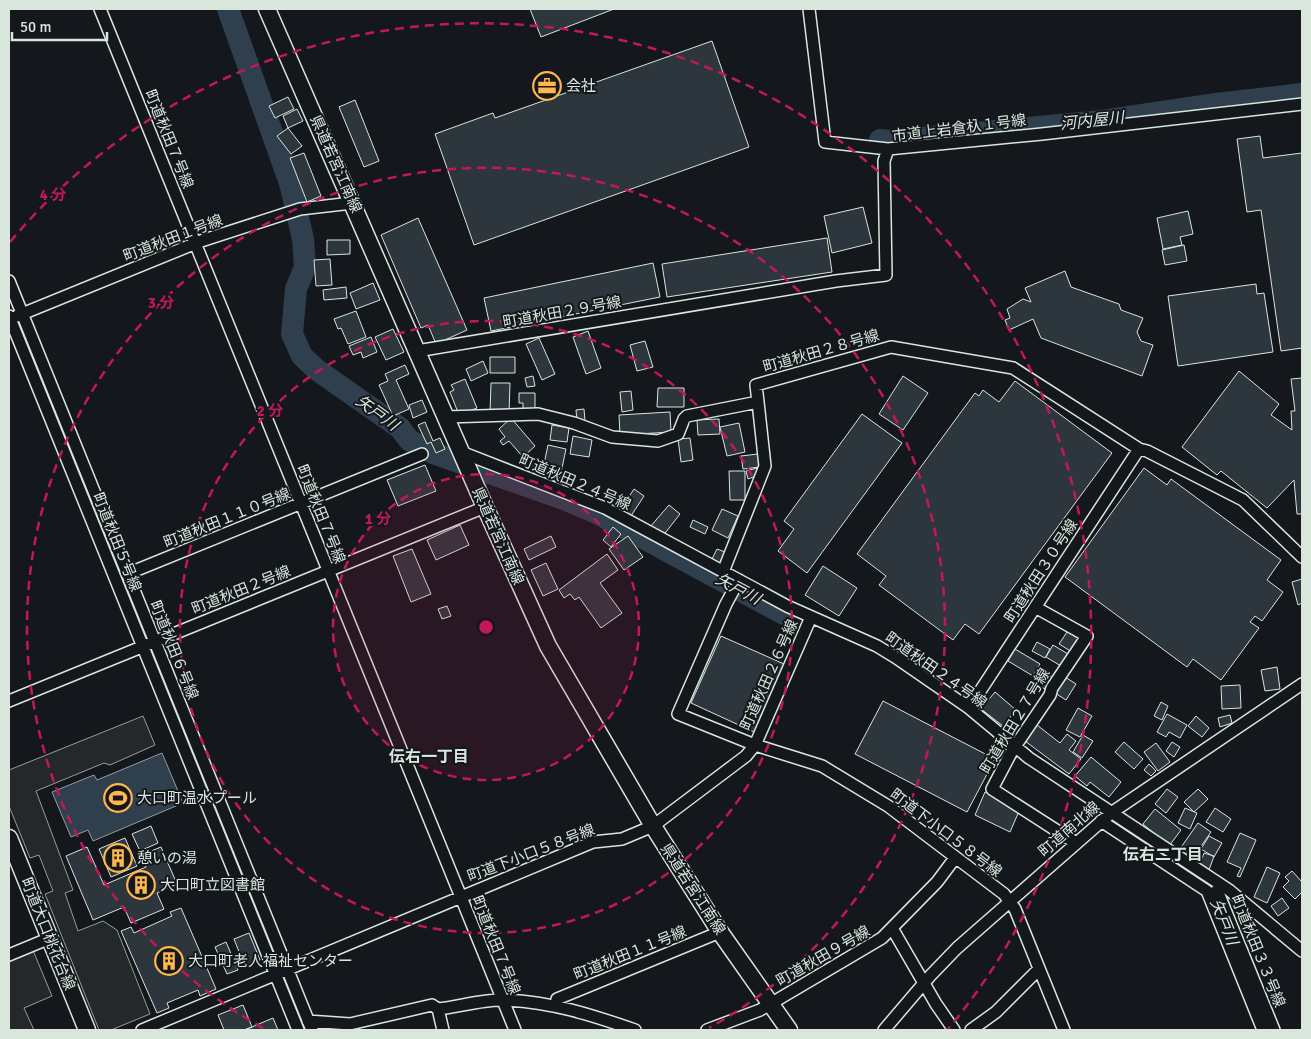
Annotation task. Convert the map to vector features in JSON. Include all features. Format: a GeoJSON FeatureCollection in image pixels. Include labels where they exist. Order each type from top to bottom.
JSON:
{"type":"FeatureCollection","features":[{"type":"Feature","properties":{"kind":"main road","name":"県道若宮江南線"},"geometry":{"type":"LineString","coordinates":[[268,9],[484,506],[548,646],[653,826],[720,932],[788,1030]]}},
{"type":"Feature","properties":{"kind":"main road","name":"町道大口桃花台線"},"geometry":{"type":"LineString","coordinates":[[9,838],[87,1030]]}},
{"type":"Feature","properties":{"kind":"street","name":"町道秋田７号線"},"geometry":{"type":"LineString","coordinates":[[100,9],[514,1030]]}},
{"type":"Feature","properties":{"kind":"street"},"geometry":{"type":"LineString","coordinates":[[809,9],[825,142],[882,148]]}},
{"type":"Feature","properties":{"kind":"street","name":"市道上岩倉杁１号線"},"geometry":{"type":"LineString","coordinates":[[712,301],[886,275],[884,161],[882,148],[1042,134],[1302,104]]}},
{"type":"Feature","properties":{"kind":"street","name":"町道秋田１号線"},"geometry":{"type":"LineString","coordinates":[[9,318],[195,243],[300,209],[352,203]]}},
{"type":"Feature","properties":{"kind":"street","name":"町道秋田６号線"},"geometry":{"type":"LineString","coordinates":[[9,282],[310,1025]]}},
{"type":"Feature","properties":{"kind":"street","name":"町道秋田２９号線"},"geometry":{"type":"LineString","coordinates":[[417,351],[712,301]]}},
{"type":"Feature","properties":{"kind":"street","name":"町道秋田５号線"},"geometry":{"type":"LineString","coordinates":[[9,318],[298,1030]]}},
{"type":"Feature","properties":{"kind":"street","name":"町道秋田２８号線"},"geometry":{"type":"LineString","coordinates":[[758,402],[756,385],[891,347],[1013,368],[1139,450],[1147,452],[1243,500],[1302,557]]}},
{"type":"Feature","properties":{"kind":"street"},"geometry":{"type":"LineString","coordinates":[[446,418],[538,414],[574,423],[612,436],[658,441],[678,434],[687,416],[758,402],[765,466],[723,572]]}},
{"type":"Feature","properties":{"kind":"street","name":"町道秋田３０号線"},"geometry":{"type":"LineString","coordinates":[[968,708],[1139,450]]}},
{"type":"Feature","properties":{"kind":"street","name":"町道秋田２４号線"},"geometry":{"type":"LineString","coordinates":[[462,453],[592,502],[787,606],[878,646],[968,708],[1029,758],[1221,885],[1302,950]]}},
{"type":"Feature","properties":{"kind":"street","name":"町道秋田１１０号線"},"geometry":{"type":"LineString","coordinates":[[127,574],[422,454]]}},
{"type":"Feature","properties":{"kind":"street","name":"町道秋田２号線"},"geometry":{"type":"LineString","coordinates":[[9,701],[484,506]]}},
{"type":"Feature","properties":{"kind":"street"},"geometry":{"type":"LineString","coordinates":[[739,580],[726,604],[678,714],[755,745]]}},
{"type":"Feature","properties":{"kind":"street","name":"町道秋田２７号線"},"geometry":{"type":"LineString","coordinates":[[1036,607],[1087,636],[1012,751],[992,789],[1076,843]]}},
{"type":"Feature","properties":{"kind":"street","name":"町道秋田２６号線"},"geometry":{"type":"LineString","coordinates":[[755,745],[811,617]]}},
{"type":"Feature","properties":{"kind":"street","name":"町道南北線"},"geometry":{"type":"LineString","coordinates":[[884,1030],[923,983],[957,948],[1101,821],[1302,684]]}},
{"type":"Feature","properties":{"kind":"street","name":"町道下小口５８号線"},"geometry":{"type":"LineString","coordinates":[[142,1030],[594,842],[622,839],[653,826],[738,762],[755,745],[822,766],[888,806],[1004,894],[1015,909],[1064,1030]]}},
{"type":"Feature","properties":{"kind":"street"},"geometry":{"type":"LineString","coordinates":[[1101,821],[1207,891],[1264,1030]]}},
{"type":"Feature","properties":{"kind":"street","name":"町道秋田９号線"},"geometry":{"type":"LineString","coordinates":[[707,1030],[760,1010],[882,938],[937,882],[955,858]]}},
{"type":"Feature","properties":{"kind":"street","name":"町道秋田３３号線"},"geometry":{"type":"LineString","coordinates":[[1221,885],[1217,890],[1274,1030]]}},
{"type":"Feature","properties":{"kind":"street"},"geometry":{"type":"LineString","coordinates":[[892,928],[923,983],[954,1030]]}},
{"type":"Feature","properties":{"kind":"street","name":"町道秋田１１号線"},"geometry":{"type":"LineString","coordinates":[[556,1006],[557,1000],[720,932]]}},
{"type":"Feature","properties":{"kind":"street"},"geometry":{"type":"LineString","coordinates":[[9,955],[50,938]]}},
{"type":"Feature","properties":{"kind":"street"},"geometry":{"type":"LineString","coordinates":[[971,1030],[996,1012],[1039,969]]}},
{"type":"Feature","properties":{"kind":"street"},"geometry":{"type":"LineString","coordinates":[[438,1010],[502,1000],[556,1006],[595,1016],[634,1030]]}},
{"type":"Feature","properties":{"kind":"street"},"geometry":{"type":"LineString","coordinates":[[310,1025],[350,1024],[432,1005],[438,1010],[443,1030]]}},
{"type":"Feature","properties":{"kind":"shaded area"},"geometry":{"type":"Polygon","coordinates":[[[143,716],[155,745],[110,765],[104,763],[36,791],[73,890],[65,893],[78,931],[103,921],[117,930],[150,1014],[111,1030],[99,1030],[45,894],[53,891],[39,855],[30,858],[9,806],[9,770],[143,716]]]}},
{"type":"Feature","properties":{"kind":"shaded area"},"geometry":{"type":"Polygon","coordinates":[[[32,948],[52,996],[24,1008],[34,1030],[9,1030],[9,957],[32,948]]]}},
{"type":"Feature","properties":{"kind":"water","name":"大口町温水プール"},"geometry":{"type":"Polygon","coordinates":[[[162,753],[183,803],[93,841],[88,830],[71,837],[52,792],[94,775],[97,780],[162,753]]]}},
{"type":"Feature","properties":{"kind":"building"},"geometry":{"type":"Polygon","coordinates":[[[530,9],[614,9],[541,37],[530,9]]]}},
{"type":"Feature","properties":{"kind":"building"},"geometry":{"type":"Polygon","coordinates":[[[712,41],[749,147],[474,245],[435,134],[493,113],[495,118],[712,41]]]}},
{"type":"Feature","properties":{"kind":"building"},"geometry":{"type":"Polygon","coordinates":[[[288,97],[294,109],[275,118],[269,106],[288,97]]]}},
{"type":"Feature","properties":{"kind":"building"},"geometry":{"type":"Polygon","coordinates":[[[355,100],[379,161],[364,167],[339,107],[355,100]]]}},
{"type":"Feature","properties":{"kind":"building"},"geometry":{"type":"Polygon","coordinates":[[[297,109],[303,121],[288,128],[283,116],[297,109]]]}},
{"type":"Feature","properties":{"kind":"building"},"geometry":{"type":"Polygon","coordinates":[[[288,128],[302,146],[291,154],[277,136],[288,128]]]}},
{"type":"Feature","properties":{"kind":"building"},"geometry":{"type":"Polygon","coordinates":[[[1260,136],[1263,158],[1302,153],[1302,348],[1281,351],[1261,210],[1247,212],[1237,139],[1260,136]]]}},
{"type":"Feature","properties":{"kind":"building"},"geometry":{"type":"Polygon","coordinates":[[[304,153],[321,196],[307,202],[290,158],[304,153]]]}},
{"type":"Feature","properties":{"kind":"building"},"geometry":{"type":"Polygon","coordinates":[[[863,207],[872,243],[832,253],[824,216],[863,207]]]}},
{"type":"Feature","properties":{"kind":"building"},"geometry":{"type":"Polygon","coordinates":[[[1188,211],[1193,234],[1180,237],[1182,245],[1163,249],[1157,218],[1188,211]]]}},
{"type":"Feature","properties":{"kind":"building"},"geometry":{"type":"Polygon","coordinates":[[[418,218],[467,330],[436,344],[428,325],[421,328],[381,235],[418,218]]]}},
{"type":"Feature","properties":{"kind":"building"},"geometry":{"type":"Polygon","coordinates":[[[827,238],[832,272],[667,297],[662,264],[827,238]]]}},
{"type":"Feature","properties":{"kind":"building"},"geometry":{"type":"Polygon","coordinates":[[[327,240],[350,240],[350,254],[327,255],[327,240]]]}},
{"type":"Feature","properties":{"kind":"building"},"geometry":{"type":"Polygon","coordinates":[[[1184,245],[1187,261],[1165,265],[1162,250],[1184,245]]]}},
{"type":"Feature","properties":{"kind":"building"},"geometry":{"type":"Polygon","coordinates":[[[330,259],[332,285],[316,286],[314,260],[330,259]]]}},
{"type":"Feature","properties":{"kind":"building"},"geometry":{"type":"Polygon","coordinates":[[[653,263],[660,297],[491,331],[484,298],[653,263]]]}},
{"type":"Feature","properties":{"kind":"building"},"geometry":{"type":"Polygon","coordinates":[[[1065,271],[1071,287],[1119,304],[1121,310],[1143,318],[1137,332],[1141,341],[1153,345],[1142,376],[1041,338],[1033,319],[1009,330],[1005,320],[1010,318],[1007,309],[1023,299],[1031,302],[1025,288],[1065,271]]]}},
{"type":"Feature","properties":{"kind":"building"},"geometry":{"type":"Polygon","coordinates":[[[373,283],[380,300],[356,309],[350,293],[373,283]]]}},
{"type":"Feature","properties":{"kind":"building"},"geometry":{"type":"Polygon","coordinates":[[[1256,284],[1257,294],[1264,293],[1273,352],[1178,366],[1168,296],[1256,284]]]}},
{"type":"Feature","properties":{"kind":"building"},"geometry":{"type":"Polygon","coordinates":[[[346,287],[347,298],[324,300],[323,290],[346,287]]]}},
{"type":"Feature","properties":{"kind":"building"},"geometry":{"type":"Polygon","coordinates":[[[356,311],[366,337],[348,344],[341,328],[338,329],[334,319],[356,311]]]}},
{"type":"Feature","properties":{"kind":"building"},"geometry":{"type":"Polygon","coordinates":[[[393,329],[404,352],[386,360],[375,337],[393,329]]]}},
{"type":"Feature","properties":{"kind":"building"},"geometry":{"type":"Polygon","coordinates":[[[588,331],[601,368],[586,374],[573,337],[588,331]]]}},
{"type":"Feature","properties":{"kind":"building"},"geometry":{"type":"Polygon","coordinates":[[[371,337],[377,352],[363,358],[361,352],[353,355],[349,346],[371,337]]]}},
{"type":"Feature","properties":{"kind":"building"},"geometry":{"type":"Polygon","coordinates":[[[539,338],[555,374],[542,380],[526,344],[539,338]]]}},
{"type":"Feature","properties":{"kind":"building"},"geometry":{"type":"Polygon","coordinates":[[[645,341],[653,367],[637,371],[630,345],[645,341]]]}},
{"type":"Feature","properties":{"kind":"building"},"geometry":{"type":"Polygon","coordinates":[[[490,357],[515,357],[515,373],[490,373],[490,357]]]}},
{"type":"Feature","properties":{"kind":"building"},"geometry":{"type":"Polygon","coordinates":[[[483,361],[488,373],[471,381],[466,369],[483,361]]]}},
{"type":"Feature","properties":{"kind":"building"},"geometry":{"type":"Polygon","coordinates":[[[405,365],[409,374],[396,380],[409,409],[393,416],[379,385],[388,381],[385,374],[405,365]]]}},
{"type":"Feature","properties":{"kind":"building"},"geometry":{"type":"Polygon","coordinates":[[[1239,371],[1279,404],[1271,415],[1292,430],[1291,411],[1295,411],[1291,379],[1302,378],[1302,514],[1297,514],[1294,480],[1267,508],[1221,471],[1217,475],[1182,447],[1239,371]]]}},
{"type":"Feature","properties":{"kind":"building"},"geometry":{"type":"Polygon","coordinates":[[[533,376],[535,386],[527,387],[525,378],[533,376]]]}},
{"type":"Feature","properties":{"kind":"building"},"geometry":{"type":"Polygon","coordinates":[[[903,376],[928,393],[903,430],[879,414],[903,376]]]}},
{"type":"Feature","properties":{"kind":"building"},"geometry":{"type":"Polygon","coordinates":[[[465,379],[477,408],[459,415],[450,392],[454,390],[451,385],[465,379]]]}},
{"type":"Feature","properties":{"kind":"building"},"geometry":{"type":"Polygon","coordinates":[[[1015,381],[1112,453],[979,634],[965,624],[953,640],[879,585],[886,576],[857,554],[975,393],[979,396],[983,390],[999,402],[1015,381]]]}},
{"type":"Feature","properties":{"kind":"building"},"geometry":{"type":"Polygon","coordinates":[[[491,383],[510,383],[509,413],[490,413],[491,383]]]}},
{"type":"Feature","properties":{"kind":"building"},"geometry":{"type":"Polygon","coordinates":[[[658,388],[684,388],[684,407],[657,407],[658,388]]]}},
{"type":"Feature","properties":{"kind":"building"},"geometry":{"type":"Polygon","coordinates":[[[631,391],[633,410],[622,412],[620,392],[631,391]]]}},
{"type":"Feature","properties":{"kind":"building"},"geometry":{"type":"Polygon","coordinates":[[[519,393],[535,393],[535,412],[523,412],[523,403],[519,403],[519,393]]]}},
{"type":"Feature","properties":{"kind":"building"},"geometry":{"type":"Polygon","coordinates":[[[422,400],[427,412],[413,418],[409,405],[422,400]]]}},
{"type":"Feature","properties":{"kind":"building"},"geometry":{"type":"Polygon","coordinates":[[[584,409],[585,421],[577,421],[576,410],[584,409]]]}},
{"type":"Feature","properties":{"kind":"building"},"geometry":{"type":"Polygon","coordinates":[[[670,412],[671,432],[620,435],[619,415],[670,412]]]}},
{"type":"Feature","properties":{"kind":"building"},"geometry":{"type":"Polygon","coordinates":[[[862,414],[902,443],[807,573],[778,551],[794,529],[784,521],[862,414]]]}},
{"type":"Feature","properties":{"kind":"building"},"geometry":{"type":"Polygon","coordinates":[[[511,418],[535,446],[523,457],[509,441],[503,445],[500,441],[505,437],[499,429],[511,418]]]}},
{"type":"Feature","properties":{"kind":"building"},"geometry":{"type":"Polygon","coordinates":[[[719,419],[720,434],[698,435],[697,420],[719,419]]]}},
{"type":"Feature","properties":{"kind":"building"},"geometry":{"type":"Polygon","coordinates":[[[425,422],[433,441],[440,438],[445,449],[436,453],[431,442],[427,444],[418,425],[425,422]]]}},
{"type":"Feature","properties":{"kind":"building"},"geometry":{"type":"Polygon","coordinates":[[[739,423],[745,452],[727,456],[720,427],[739,423]]]}},
{"type":"Feature","properties":{"kind":"building"},"geometry":{"type":"Polygon","coordinates":[[[552,425],[569,428],[567,442],[550,440],[552,425]]]}},
{"type":"Feature","properties":{"kind":"building"},"geometry":{"type":"Polygon","coordinates":[[[573,436],[592,440],[589,457],[570,454],[573,436]]]}},
{"type":"Feature","properties":{"kind":"building"},"geometry":{"type":"Polygon","coordinates":[[[690,438],[693,460],[681,462],[678,439],[690,438]]]}},
{"type":"Feature","properties":{"kind":"building"},"geometry":{"type":"Polygon","coordinates":[[[548,445],[566,449],[559,482],[541,478],[548,445]]]}},
{"type":"Feature","properties":{"kind":"building"},"geometry":{"type":"Polygon","coordinates":[[[758,454],[760,467],[743,469],[741,456],[758,454]]]}},
{"type":"Feature","properties":{"kind":"building"},"geometry":{"type":"Polygon","coordinates":[[[529,462],[543,467],[541,473],[527,468],[529,462]]]}},
{"type":"Feature","properties":{"kind":"building"},"geometry":{"type":"Polygon","coordinates":[[[425,465],[436,491],[398,506],[387,480],[425,465]]]}},
{"type":"Feature","properties":{"kind":"building"},"geometry":{"type":"Polygon","coordinates":[[[757,468],[759,475],[748,479],[746,471],[757,468]]]}},
{"type":"Feature","properties":{"kind":"building"},"geometry":{"type":"Polygon","coordinates":[[[1144,468],[1167,485],[1171,479],[1281,560],[1267,580],[1283,592],[1262,621],[1255,616],[1250,622],[1259,628],[1221,680],[1193,659],[1187,667],[1065,577],[1144,468]]]}},
{"type":"Feature","properties":{"kind":"building"},"geometry":{"type":"Polygon","coordinates":[[[729,471],[745,471],[745,500],[730,500],[729,471]]]}},
{"type":"Feature","properties":{"kind":"building"},"geometry":{"type":"Polygon","coordinates":[[[634,489],[644,496],[629,519],[619,512],[634,489]]]}},
{"type":"Feature","properties":{"kind":"building"},"geometry":{"type":"Polygon","coordinates":[[[669,505],[680,514],[662,537],[650,527],[669,505]]]}},
{"type":"Feature","properties":{"kind":"building"},"geometry":{"type":"Polygon","coordinates":[[[722,509],[738,516],[728,538],[712,530],[722,509]]]}},
{"type":"Feature","properties":{"kind":"building"},"geometry":{"type":"Polygon","coordinates":[[[693,520],[708,527],[705,534],[690,527],[693,520]]]}},
{"type":"Feature","properties":{"kind":"building"},"geometry":{"type":"Polygon","coordinates":[[[460,525],[469,545],[436,560],[427,540],[460,525]]]}},
{"type":"Feature","properties":{"kind":"building"},"geometry":{"type":"Polygon","coordinates":[[[613,527],[621,534],[611,547],[603,540],[613,527]]]}},
{"type":"Feature","properties":{"kind":"building"},"geometry":{"type":"Polygon","coordinates":[[[551,536],[556,547],[529,560],[524,549],[551,536]]]}},
{"type":"Feature","properties":{"kind":"building"},"geometry":{"type":"Polygon","coordinates":[[[628,536],[643,557],[624,570],[609,549],[628,536]]]}},
{"type":"Feature","properties":{"kind":"building"},"geometry":{"type":"Polygon","coordinates":[[[412,549],[431,594],[411,602],[393,556],[412,549]]]}},
{"type":"Feature","properties":{"kind":"building"},"geometry":{"type":"Polygon","coordinates":[[[717,549],[725,552],[720,563],[712,559],[717,549]]]}},
{"type":"Feature","properties":{"kind":"building"},"geometry":{"type":"Polygon","coordinates":[[[607,554],[618,570],[600,583],[622,613],[601,628],[579,597],[575,600],[570,594],[564,598],[559,590],[607,554]]]}},
{"type":"Feature","properties":{"kind":"building"},"geometry":{"type":"Polygon","coordinates":[[[546,563],[558,589],[543,596],[531,570],[546,563]]]}},
{"type":"Feature","properties":{"kind":"building"},"geometry":{"type":"Polygon","coordinates":[[[823,566],[857,588],[839,616],[805,595],[823,566]]]}},
{"type":"Feature","properties":{"kind":"building"},"geometry":{"type":"Polygon","coordinates":[[[1302,579],[1302,603],[1298,605],[1292,582],[1302,579]]]}},
{"type":"Feature","properties":{"kind":"building"},"geometry":{"type":"Polygon","coordinates":[[[447,606],[451,616],[442,619],[438,609],[447,606]]]}},
{"type":"Feature","properties":{"kind":"building"},"geometry":{"type":"Polygon","coordinates":[[[1069,629],[1082,637],[1072,652],[1059,644],[1069,629]]]}},
{"type":"Feature","properties":{"kind":"building"},"geometry":{"type":"Polygon","coordinates":[[[721,636],[784,664],[754,732],[691,703],[721,636]]]}},
{"type":"Feature","properties":{"kind":"building"},"geometry":{"type":"Polygon","coordinates":[[[1037,642],[1050,649],[1045,658],[1032,651],[1037,642]]]}},
{"type":"Feature","properties":{"kind":"building"},"geometry":{"type":"Polygon","coordinates":[[[1053,645],[1068,654],[1061,666],[1046,657],[1053,645]]]}},
{"type":"Feature","properties":{"kind":"building"},"geometry":{"type":"Polygon","coordinates":[[[1015,649],[1040,664],[1033,676],[1008,661],[1015,649]]]}},
{"type":"Feature","properties":{"kind":"building"},"geometry":{"type":"Polygon","coordinates":[[[1277,667],[1280,689],[1265,691],[1261,670],[1277,667]]]}},
{"type":"Feature","properties":{"kind":"building"},"geometry":{"type":"Polygon","coordinates":[[[1039,670],[1052,677],[1045,689],[1032,682],[1039,670]]]}},
{"type":"Feature","properties":{"kind":"building"},"geometry":{"type":"Polygon","coordinates":[[[1065,677],[1076,684],[1066,700],[1055,693],[1065,677]]]}},
{"type":"Feature","properties":{"kind":"building"},"geometry":{"type":"Polygon","coordinates":[[[1240,685],[1241,708],[1222,709],[1221,686],[1240,685]]]}},
{"type":"Feature","properties":{"kind":"building"},"geometry":{"type":"Polygon","coordinates":[[[995,692],[1016,710],[1003,726],[981,709],[995,692]]]}},
{"type":"Feature","properties":{"kind":"building"},"geometry":{"type":"Polygon","coordinates":[[[883,701],[995,759],[967,812],[855,754],[883,701]]]}},
{"type":"Feature","properties":{"kind":"building"},"geometry":{"type":"Polygon","coordinates":[[[1161,702],[1168,706],[1162,720],[1154,716],[1161,702]]]}},
{"type":"Feature","properties":{"kind":"building"},"geometry":{"type":"Polygon","coordinates":[[[1078,708],[1092,716],[1080,737],[1066,730],[1078,708]]]}},
{"type":"Feature","properties":{"kind":"building"},"geometry":{"type":"Polygon","coordinates":[[[1167,714],[1187,725],[1180,738],[1169,732],[1166,737],[1157,732],[1167,714]]]}},
{"type":"Feature","properties":{"kind":"building"},"geometry":{"type":"Polygon","coordinates":[[[1230,715],[1232,723],[1220,727],[1218,718],[1230,715]]]}},
{"type":"Feature","properties":{"kind":"building"},"geometry":{"type":"Polygon","coordinates":[[[1196,716],[1209,728],[1202,737],[1188,726],[1196,716]]]}},
{"type":"Feature","properties":{"kind":"building"},"geometry":{"type":"Polygon","coordinates":[[[1037,725],[1060,743],[1067,734],[1076,741],[1069,750],[1081,759],[1069,774],[1025,741],[1037,725]]]}},
{"type":"Feature","properties":{"kind":"building"},"geometry":{"type":"Polygon","coordinates":[[[1083,735],[1093,741],[1082,758],[1073,752],[1083,735]]]}},
{"type":"Feature","properties":{"kind":"building"},"geometry":{"type":"Polygon","coordinates":[[[1124,742],[1143,759],[1134,769],[1115,752],[1124,742]]]}},
{"type":"Feature","properties":{"kind":"building"},"geometry":{"type":"Polygon","coordinates":[[[1172,742],[1180,747],[1174,757],[1166,751],[1172,742]]]}},
{"type":"Feature","properties":{"kind":"building"},"geometry":{"type":"Polygon","coordinates":[[[1156,743],[1170,762],[1158,771],[1144,752],[1156,743]]]}},
{"type":"Feature","properties":{"kind":"building"},"geometry":{"type":"Polygon","coordinates":[[[1091,757],[1121,782],[1109,797],[1090,782],[1087,786],[1075,776],[1091,757]]]}},
{"type":"Feature","properties":{"kind":"building"},"geometry":{"type":"Polygon","coordinates":[[[1149,764],[1156,771],[1151,776],[1144,770],[1149,764]]]}},
{"type":"Feature","properties":{"kind":"building"},"geometry":{"type":"Polygon","coordinates":[[[1167,789],[1178,797],[1166,813],[1155,804],[1167,789]]]}},
{"type":"Feature","properties":{"kind":"building"},"geometry":{"type":"Polygon","coordinates":[[[1198,789],[1208,799],[1194,812],[1184,802],[1198,789]]]}},
{"type":"Feature","properties":{"kind":"building"},"geometry":{"type":"Polygon","coordinates":[[[985,792],[1020,809],[1010,832],[975,815],[985,792]]]}},
{"type":"Feature","properties":{"kind":"building"},"geometry":{"type":"Polygon","coordinates":[[[1185,808],[1197,813],[1190,829],[1178,823],[1185,808]]]}},
{"type":"Feature","properties":{"kind":"building"},"geometry":{"type":"Polygon","coordinates":[[[1215,808],[1231,819],[1223,832],[1206,822],[1215,808]]]}},
{"type":"Feature","properties":{"kind":"building"},"geometry":{"type":"Polygon","coordinates":[[[1155,809],[1181,830],[1169,846],[1143,824],[1155,809]]]}},
{"type":"Feature","properties":{"kind":"building"},"geometry":{"type":"Polygon","coordinates":[[[1198,823],[1211,832],[1190,862],[1177,853],[1198,823]]]}},
{"type":"Feature","properties":{"kind":"building"},"geometry":{"type":"Polygon","coordinates":[[[151,826],[158,843],[140,851],[132,834],[151,826]]]}},
{"type":"Feature","properties":{"kind":"building"},"geometry":{"type":"Polygon","coordinates":[[[1240,833],[1256,840],[1240,877],[1237,876],[1241,868],[1227,862],[1240,833]]]}},
{"type":"Feature","properties":{"kind":"building"},"geometry":{"type":"Polygon","coordinates":[[[1209,836],[1222,843],[1214,857],[1201,849],[1209,836]]]}},
{"type":"Feature","properties":{"kind":"building","name":"憩いの湯"},"geometry":{"type":"Polygon","coordinates":[[[125,838],[137,866],[111,877],[99,849],[125,838]]]}},
{"type":"Feature","properties":{"kind":"building","name":"大口町立図書館"},"geometry":{"type":"Polygon","coordinates":[[[87,847],[104,885],[146,867],[141,855],[161,847],[177,884],[157,893],[164,909],[131,923],[124,907],[93,920],[66,856],[87,847]]]}},
{"type":"Feature","properties":{"kind":"building"},"geometry":{"type":"Polygon","coordinates":[[[1204,853],[1214,856],[1209,870],[1199,866],[1204,853]]]}},
{"type":"Feature","properties":{"kind":"building"},"geometry":{"type":"Polygon","coordinates":[[[1267,867],[1280,873],[1267,903],[1254,897],[1267,867]]]}},
{"type":"Feature","properties":{"kind":"building"},"geometry":{"type":"Polygon","coordinates":[[[1292,871],[1302,882],[1302,892],[1295,899],[1283,887],[1289,881],[1285,877],[1292,871]]]}},
{"type":"Feature","properties":{"kind":"building"},"geometry":{"type":"Polygon","coordinates":[[[1282,898],[1289,908],[1278,916],[1271,906],[1282,898]]]}},
{"type":"Feature","properties":{"kind":"building","name":"大口町老人福祉センター"},"geometry":{"type":"Polygon","coordinates":[[[181,908],[216,989],[200,996],[198,990],[167,1003],[169,1008],[157,1013],[121,931],[131,927],[134,933],[172,916],[170,912],[181,908]]]}},
{"type":"Feature","properties":{"kind":"building"},"geometry":{"type":"Polygon","coordinates":[[[249,933],[260,960],[245,967],[234,939],[249,933]]]}},
{"type":"Feature","properties":{"kind":"building"},"geometry":{"type":"Polygon","coordinates":[[[226,942],[238,970],[227,974],[215,947],[226,942]]]}},
{"type":"Feature","properties":{"kind":"building"},"geometry":{"type":"Polygon","coordinates":[[[243,1005],[252,1027],[244,1030],[224,1030],[218,1015],[243,1005]]]}},
{"type":"Feature","properties":{"kind":"building"},"geometry":{"type":"Polygon","coordinates":[[[273,1018],[278,1030],[244,1030],[252,1027],[273,1018]]]}},
{"type":"Feature","properties":{"kind":"waterway","name":"矢戸川"},"geometry":{"type":"LineString","coordinates":[[228,9],[290,183],[303,239],[305,267],[296,289],[292,334],[302,356],[317,370],[400,428],[409,440],[433,453],[564,499],[597,513],[784,614]]}},
{"type":"Feature","properties":{"kind":"waterway","name":"河内屋川"},"geometry":{"type":"LineString","coordinates":[[880,140],[889,141],[1102,121],[1216,104],[1302,94]]}},
{"type":"Feature","properties":{"kind":"place","name":"会社"},"geometry":{"type":"Point","coordinates":[547,86]}},
{"type":"Feature","properties":{"kind":"place","name":"大口町温水プール"},"geometry":{"type":"Point","coordinates":[118,798]}},
{"type":"Feature","properties":{"kind":"place","name":"憩いの湯"},"geometry":{"type":"Point","coordinates":[118,858]}},
{"type":"Feature","properties":{"kind":"place","name":"大口町立図書館"},"geometry":{"type":"Point","coordinates":[141,885]}},
{"type":"Feature","properties":{"kind":"place","name":"大口町老人福祉センター"},"geometry":{"type":"Point","coordinates":[169,961]}},
{"type":"Feature","properties":{"kind":"district","name":"伝右一丁目"},"geometry":{"type":"Point","coordinates":[429,757]}},
{"type":"Feature","properties":{"kind":"district","name":"伝右二丁目"},"geometry":{"type":"Point","coordinates":[1163,855]}}]}
